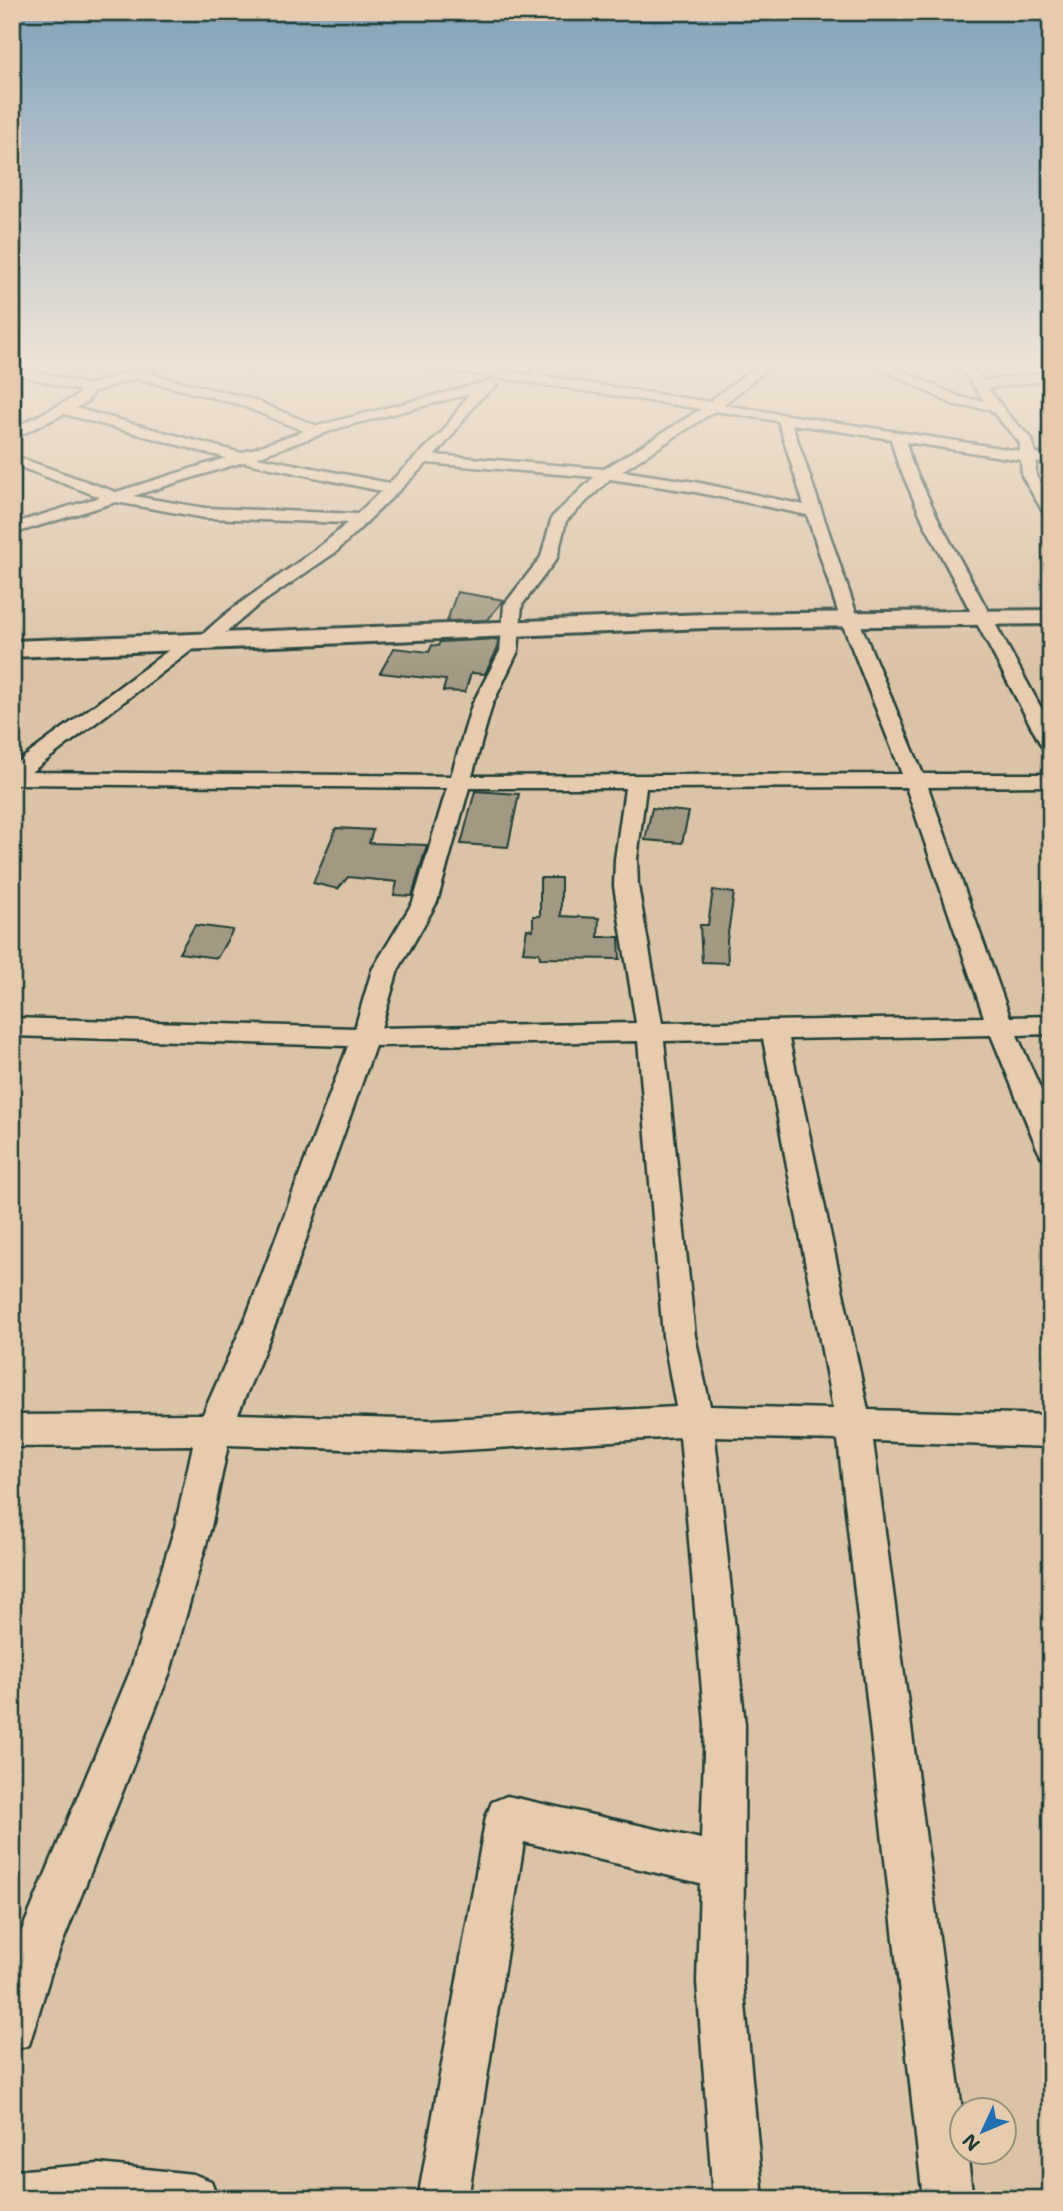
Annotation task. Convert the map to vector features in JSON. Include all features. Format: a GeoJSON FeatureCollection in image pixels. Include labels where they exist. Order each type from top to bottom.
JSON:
{"type":"FeatureCollection","features":[{"type":"Feature","properties":{"kind":"main road"},"geometry":{"type":"LineString","coordinates":[[12,649],[849,618],[1051,617]]}},
{"type":"Feature","properties":{"kind":"street"},"geometry":{"type":"LineString","coordinates":[[39,466],[113,496],[156,506],[221,514],[360,519]]}},
{"type":"Feature","properties":{"kind":"street"},"geometry":{"type":"LineString","coordinates":[[12,529],[213,466]]}},
{"type":"Feature","properties":{"kind":"street"},"geometry":{"type":"LineString","coordinates":[[279,466],[391,488]]}},
{"type":"Feature","properties":{"kind":"street"},"geometry":{"type":"LineString","coordinates":[[12,777],[251,602],[330,549],[414,466]]}},
{"type":"Feature","properties":{"kind":"street"},"geometry":{"type":"LineString","coordinates":[[510,466],[695,487],[816,512]]}},
{"type":"Feature","properties":{"kind":"street"},"geometry":{"type":"LineString","coordinates":[[12,2028],[29,1969],[150,1672],[193,1527],[214,1429],[263,1315],[365,1037],[385,970],[425,902],[482,705],[509,651],[513,605],[549,558],[558,520],[604,475],[618,466]]}},
{"type":"Feature","properties":{"kind":"street"},"geometry":{"type":"LineString","coordinates":[[800,466],[849,618],[915,781],[1000,1025],[1051,1148]]}},
{"type":"Feature","properties":{"kind":"street"},"geometry":{"type":"LineString","coordinates":[[906,466],[980,617],[1051,744]]}},
{"type":"Feature","properties":{"kind":"street"},"geometry":{"type":"LineString","coordinates":[[1030,466],[1028,475],[1051,512]]}},
{"type":"Feature","properties":{"kind":"street"},"geometry":{"type":"LineString","coordinates":[[12,777],[461,782],[1051,780]]}},
{"type":"Feature","properties":{"kind":"street"},"geometry":{"type":"LineString","coordinates":[[636,782],[626,859],[626,886],[650,1031],[679,1336],[696,1421],[725,1725],[720,1982],[738,2199]]}},
{"type":"Feature","properties":{"kind":"street"},"geometry":{"type":"LineString","coordinates":[[12,1027],[365,1037],[1051,1025]]}},
{"type":"Feature","properties":{"kind":"street"},"geometry":{"type":"LineString","coordinates":[[774,1029],[854,1427],[948,2199]]}},
{"type":"Feature","properties":{"kind":"street"},"geometry":{"type":"LineString","coordinates":[[12,1431],[214,1429],[430,1436],[696,1421],[1051,1431]]}},
{"type":"Feature","properties":{"kind":"street"},"geometry":{"type":"LineString","coordinates":[[443,2199],[507,1817],[723,1866]]}},
{"type":"Feature","properties":{"kind":"street"},"geometry":{"type":"LineString","coordinates":[[12,2196],[99,2189],[193,2199]]}},
{"type":"Feature","properties":{"kind":"building"},"geometry":{"type":"Polygon","coordinates":[[[457,592],[504,600],[487,620],[447,621],[457,592]]]}},
{"type":"Feature","properties":{"kind":"building"},"geometry":{"type":"Polygon","coordinates":[[[498,639],[497,650],[485,674],[471,673],[465,692],[443,691],[446,680],[380,673],[394,648],[429,652],[432,645],[438,646],[440,642],[498,639]]]}},
{"type":"Feature","properties":{"kind":"building"},"geometry":{"type":"Polygon","coordinates":[[[475,791],[519,794],[508,847],[461,844],[475,791]]]}},
{"type":"Feature","properties":{"kind":"building"},"geometry":{"type":"Polygon","coordinates":[[[652,808],[689,812],[682,843],[645,840],[652,808]]]}},
{"type":"Feature","properties":{"kind":"building"},"geometry":{"type":"Polygon","coordinates":[[[336,828],[373,830],[369,843],[427,845],[412,896],[394,895],[397,882],[348,877],[338,889],[313,883],[336,828]]]}},
{"type":"Feature","properties":{"kind":"building"},"geometry":{"type":"Polygon","coordinates":[[[540,878],[561,878],[561,916],[599,918],[598,937],[619,937],[620,959],[540,958],[539,953],[523,952],[527,929],[533,930],[533,916],[540,916],[540,878]]]}},
{"type":"Feature","properties":{"kind":"building"},"geometry":{"type":"Polygon","coordinates":[[[713,890],[734,893],[727,940],[728,963],[702,962],[700,925],[708,925],[713,890]]]}},
{"type":"Feature","properties":{"kind":"building"},"geometry":{"type":"Polygon","coordinates":[[[195,925],[233,930],[217,958],[179,953],[195,925]]]}}]}
